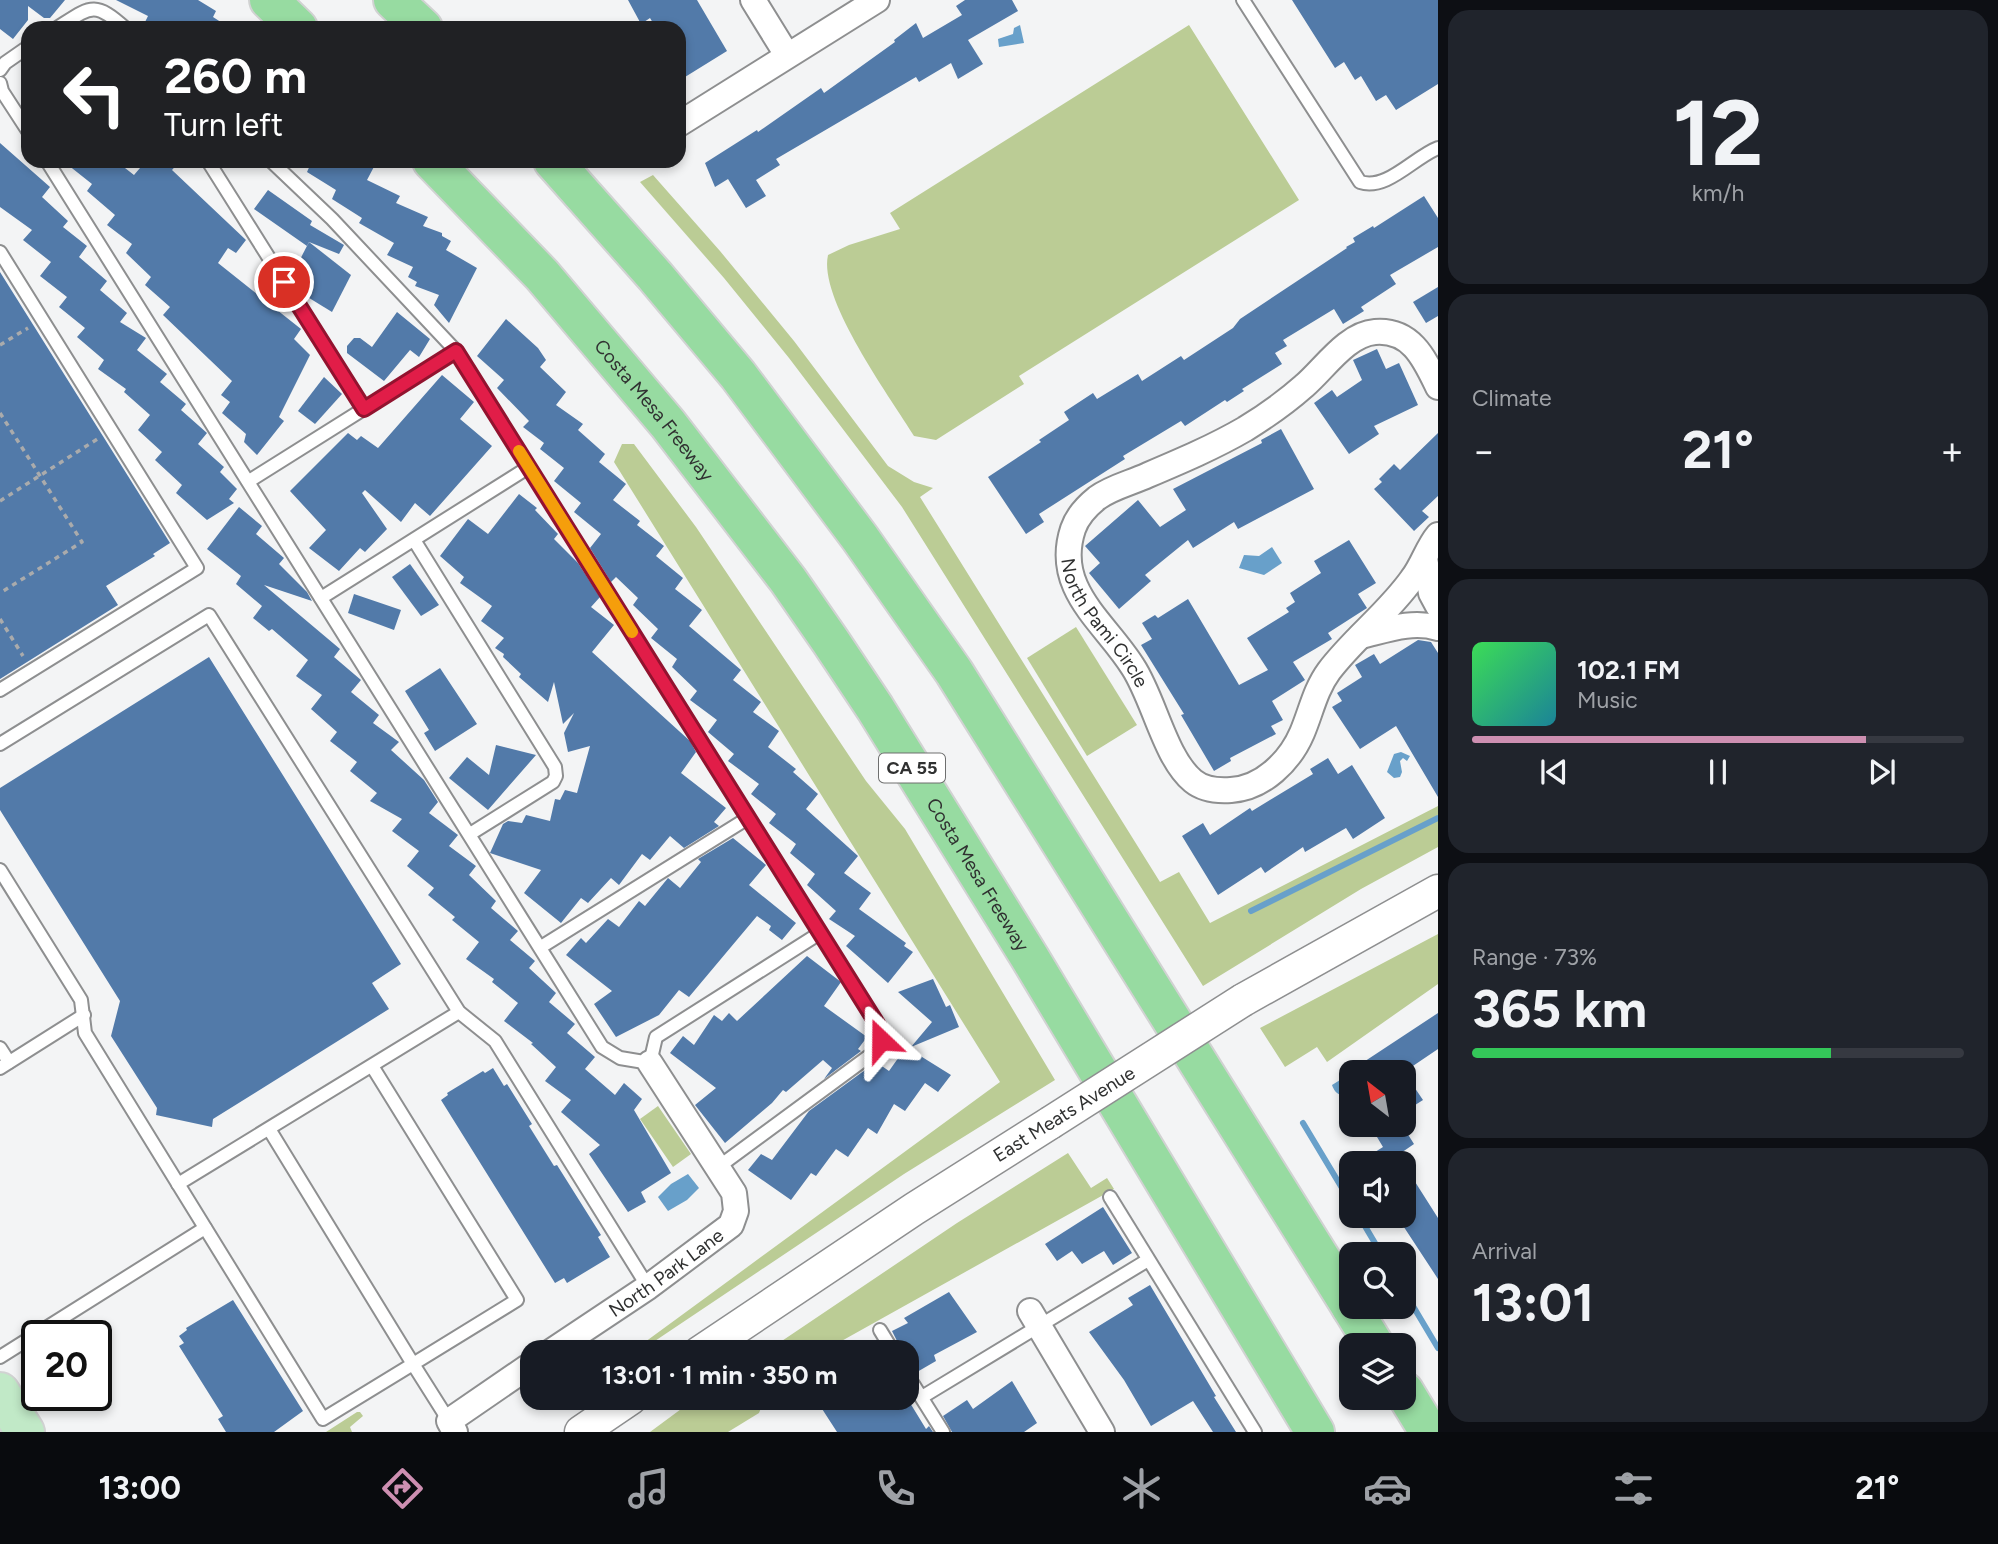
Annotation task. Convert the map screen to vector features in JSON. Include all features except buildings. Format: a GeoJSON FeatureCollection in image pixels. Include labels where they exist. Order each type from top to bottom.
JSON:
{"type":"FeatureCollection","features":[{"type":"Feature","properties":{"kind":"highway"},"geometry":{"type":"LineString","coordinates":[[269,0],[291,21]]}},
{"type":"Feature","properties":{"kind":"highway"},"geometry":{"type":"LineString","coordinates":[[393,0],[416,21]]}},
{"type":"Feature","properties":{"kind":"highway","name":"Costa Mesa Freeway"},"geometry":{"type":"LineString","coordinates":[[439,168],[542,275],[644,395],[766,551],[831,642],[1030,958],[1315,1432]]}},
{"type":"Feature","properties":{"kind":"highway"},"geometry":{"type":"LineString","coordinates":[[559,168],[738,375],[860,538],[954,672],[1339,1288]]}},
{"type":"Feature","properties":{"kind":"highway"},"geometry":{"type":"LineString","coordinates":[[1416,1410],[1429,1432]]}},
{"type":"Feature","properties":{"kind":"street"},"geometry":{"type":"LineString","coordinates":[[753,0],[787,55]]}},
{"type":"Feature","properties":{"kind":"street"},"geometry":{"type":"LineString","coordinates":[[686,120],[877,0]]}},
{"type":"Feature","properties":{"kind":"street","name":"North Pami Circle"},"geometry":{"type":"LineString","coordinates":[[1438,387],[1414,345],[1387,333],[1377,332],[1361,337],[1272,411],[1221,442],[1099,496],[1084,511],[1074,527],[1069,561],[1075,590],[1139,675],[1179,764],[1193,781],[1208,789],[1239,790],[1260,782],[1278,767],[1298,741],[1323,680],[1413,579],[1438,535]]}},
{"type":"Feature","properties":{"kind":"street"},"geometry":{"type":"LineString","coordinates":[[1425,558],[1431,593],[1438,606]]}},
{"type":"Feature","properties":{"kind":"street"},"geometry":{"type":"LineString","coordinates":[[1361,636],[1402,626],[1438,628]]}},
{"type":"Feature","properties":{"kind":"street","name":"East Meats Avenue"},"geometry":{"type":"LineString","coordinates":[[718,1340],[946,1188],[1242,1000],[1438,891]]}},
{"type":"Feature","properties":{"kind":"street","name":"North Park Lane"},"geometry":{"type":"LineString","coordinates":[[568,1340],[648,1287],[731,1225],[736,1211],[734,1193],[650,1063]]}},
{"type":"Feature","properties":{"kind":"street"},"geometry":{"type":"LineString","coordinates":[[1034,1319],[1102,1432]]}},
{"type":"Feature","properties":{"kind":"street"},"geometry":{"type":"LineString","coordinates":[[452,1427],[520,1373]]}},
{"type":"Feature","properties":{"kind":"street"},"geometry":{"type":"LineString","coordinates":[[581,1432],[613,1410]]}},
{"type":"Feature","properties":{"kind":"lane"},"geometry":{"type":"LineString","coordinates":[[1243,0],[1360,182],[1370,185],[1382,182],[1438,148]]}},
{"type":"Feature","properties":{"kind":"lane"},"geometry":{"type":"LineString","coordinates":[[68,21],[85,10],[94,8],[103,9],[117,21]]}},
{"type":"Feature","properties":{"kind":"lane"},"geometry":{"type":"LineString","coordinates":[[0,70],[5,62],[21,52]]}},
{"type":"Feature","properties":{"kind":"lane"},"geometry":{"type":"LineString","coordinates":[[0,83],[2,91],[21,120]]}},
{"type":"Feature","properties":{"kind":"lane"},"geometry":{"type":"LineString","coordinates":[[51,168],[602,1046],[620,1058],[650,1063],[656,1037],[820,933]]}},
{"type":"Feature","properties":{"kind":"lane"},"geometry":{"type":"LineString","coordinates":[[212,168],[364,409]]}},
{"type":"Feature","properties":{"kind":"lane"},"geometry":{"type":"LineString","coordinates":[[278,168],[332,219],[456,351],[879,1027],[881,1040],[876,1051],[717,1167]]}},
{"type":"Feature","properties":{"kind":"lane"},"geometry":{"type":"LineString","coordinates":[[0,252],[197,568],[0,690]]}},
{"type":"Feature","properties":{"kind":"lane"},"geometry":{"type":"LineString","coordinates":[[249,481],[456,351]]}},
{"type":"Feature","properties":{"kind":"lane"},"geometry":{"type":"LineString","coordinates":[[321,598],[529,467]]}},
{"type":"Feature","properties":{"kind":"lane"},"geometry":{"type":"LineString","coordinates":[[414,540],[555,768],[556,776],[552,782],[470,834]]}},
{"type":"Feature","properties":{"kind":"lane"},"geometry":{"type":"LineString","coordinates":[[0,744],[209,615],[459,1012],[495,1041],[648,1287]]}},
{"type":"Feature","properties":{"kind":"lane"},"geometry":{"type":"LineString","coordinates":[[541,947],[748,818]]}},
{"type":"Feature","properties":{"kind":"lane"},"geometry":{"type":"LineString","coordinates":[[2,878],[81,1000],[85,1033],[323,1419],[517,1300],[372,1066]]}},
{"type":"Feature","properties":{"kind":"lane"},"geometry":{"type":"LineString","coordinates":[[178,1184],[459,1012]]}},
{"type":"Feature","properties":{"kind":"lane"},"geometry":{"type":"LineString","coordinates":[[0,1048],[4,1065],[84,1015]]}},
{"type":"Feature","properties":{"kind":"lane"},"geometry":{"type":"LineString","coordinates":[[269,1129],[452,1427]]}},
{"type":"Feature","properties":{"kind":"lane"},"geometry":{"type":"LineString","coordinates":[[1110,1198],[1255,1432]]}},
{"type":"Feature","properties":{"kind":"lane"},"geometry":{"type":"LineString","coordinates":[[0,1357],[205,1228]]}},
{"type":"Feature","properties":{"kind":"lane"},"geometry":{"type":"LineString","coordinates":[[922,1397],[1034,1319],[1148,1260]]}},
{"type":"Feature","properties":{"kind":"lane"},"geometry":{"type":"LineString","coordinates":[[880,1330],[886,1340]]}},
{"type":"Feature","properties":{"kind":"lane"},"geometry":{"type":"LineString","coordinates":[[919,1392],[943,1432]]}},
{"type":"Feature","properties":{"kind":"path"},"geometry":{"type":"LineString","coordinates":[[0,345],[42,319]]}},
{"type":"Feature","properties":{"kind":"path"},"geometry":{"type":"LineString","coordinates":[[0,413],[82,541],[0,593]]}},
{"type":"Feature","properties":{"kind":"path"},"geometry":{"type":"LineString","coordinates":[[0,500],[111,430]]}},
{"type":"Feature","properties":{"kind":"path"},"geometry":{"type":"LineString","coordinates":[[0,619],[32,670]]}},
{"type":"Feature","properties":{"kind":"green space"},"geometry":{"type":"Polygon","coordinates":[[[1189,25],[1299,200],[1019,376],[1024,384],[936,440],[914,436],[844,321],[828,274],[828,255],[849,245],[900,229],[890,213],[1189,25]]]}},
{"type":"Feature","properties":{"kind":"green space"},"geometry":{"type":"Polygon","coordinates":[[[653,175],[794,341],[888,466],[914,482],[933,488],[920,497],[1160,882],[1179,872],[1210,923],[1438,806],[1438,847],[1361,889],[1203,986],[902,507],[789,358],[640,182],[653,175]]]}},
{"type":"Feature","properties":{"kind":"green space"},"geometry":{"type":"Polygon","coordinates":[[[622,444],[634,444],[696,527],[866,781],[905,829],[1055,1080],[904,1174],[656,1340],[648,1340],[1000,1082],[614,462],[622,444]]]}},
{"type":"Feature","properties":{"kind":"green space"},"geometry":{"type":"Polygon","coordinates":[[[1076,627],[1137,725],[1087,756],[1027,658],[1076,627]]]}},
{"type":"Feature","properties":{"kind":"green space"},"geometry":{"type":"Polygon","coordinates":[[[1438,934],[1438,984],[1327,1062],[1317,1047],[1285,1067],[1260,1028],[1438,934]]]}},
{"type":"Feature","properties":{"kind":"green space"},"geometry":{"type":"Polygon","coordinates":[[[658,1106],[691,1154],[673,1167],[640,1119],[658,1106]]]}},
{"type":"Feature","properties":{"kind":"green space"},"geometry":{"type":"Polygon","coordinates":[[[1068,1153],[1091,1188],[1107,1178],[1114,1189],[843,1340],[783,1340],[957,1223],[1068,1153]]]}},
{"type":"Feature","properties":{"kind":"green space"},"geometry":{"type":"Polygon","coordinates":[[[680,1410],[760,1410],[728,1432],[650,1432],[680,1410]]]}},
{"type":"Feature","properties":{"kind":"green space"},"geometry":{"type":"Polygon","coordinates":[[[357,1412],[363,1416],[350,1427],[352,1432],[326,1432],[357,1412]]]}},
{"type":"Feature","properties":{"kind":"water"},"geometry":{"type":"Polygon","coordinates":[[[1020,25],[1024,43],[999,47],[998,39],[1013,34],[1014,28],[1020,25]]]}},
{"type":"Feature","properties":{"kind":"water"},"geometry":{"type":"Polygon","coordinates":[[[1272,547],[1282,563],[1264,575],[1239,568],[1244,555],[1259,556],[1272,547]]]}},
{"type":"Feature","properties":{"kind":"water"},"geometry":{"type":"Polygon","coordinates":[[[1401,752],[1410,756],[1407,761],[1403,758],[1400,761],[1402,772],[1400,777],[1394,778],[1387,772],[1394,754],[1401,752]]]}},
{"type":"Feature","properties":{"kind":"water"},"geometry":{"type":"Polygon","coordinates":[[[1339,1081],[1339,1094],[1335,1091],[1332,1085],[1339,1081]]]}},
{"type":"Feature","properties":{"kind":"water"},"geometry":{"type":"Polygon","coordinates":[[[688,1174],[699,1188],[687,1200],[668,1211],[658,1197],[671,1184],[688,1174]]]}},
{"type":"Feature","properties":{"kind":"waterway"},"geometry":{"type":"LineString","coordinates":[[1251,911],[1438,818]]}},
{"type":"Feature","properties":{"kind":"waterway"},"geometry":{"type":"LineString","coordinates":[[1303,1123],[1339,1183]]}},
{"type":"Feature","properties":{"kind":"waterway"},"geometry":{"type":"LineString","coordinates":[[1366,1228],[1374,1242]]}},
{"type":"Feature","properties":{"kind":"waterway"},"geometry":{"type":"LineString","coordinates":[[1416,1311],[1438,1348]]}},
{"type":"Feature","properties":{"kind":"slow traffic"},"geometry":{"type":"LineString","coordinates":[[519,451],[632,632]]}},
{"type":"Feature","properties":{"kind":"route"},"geometry":{"type":"LineString","coordinates":[[284,282],[364,409],[456,351],[879,1027],[881,1040]]}}]}
